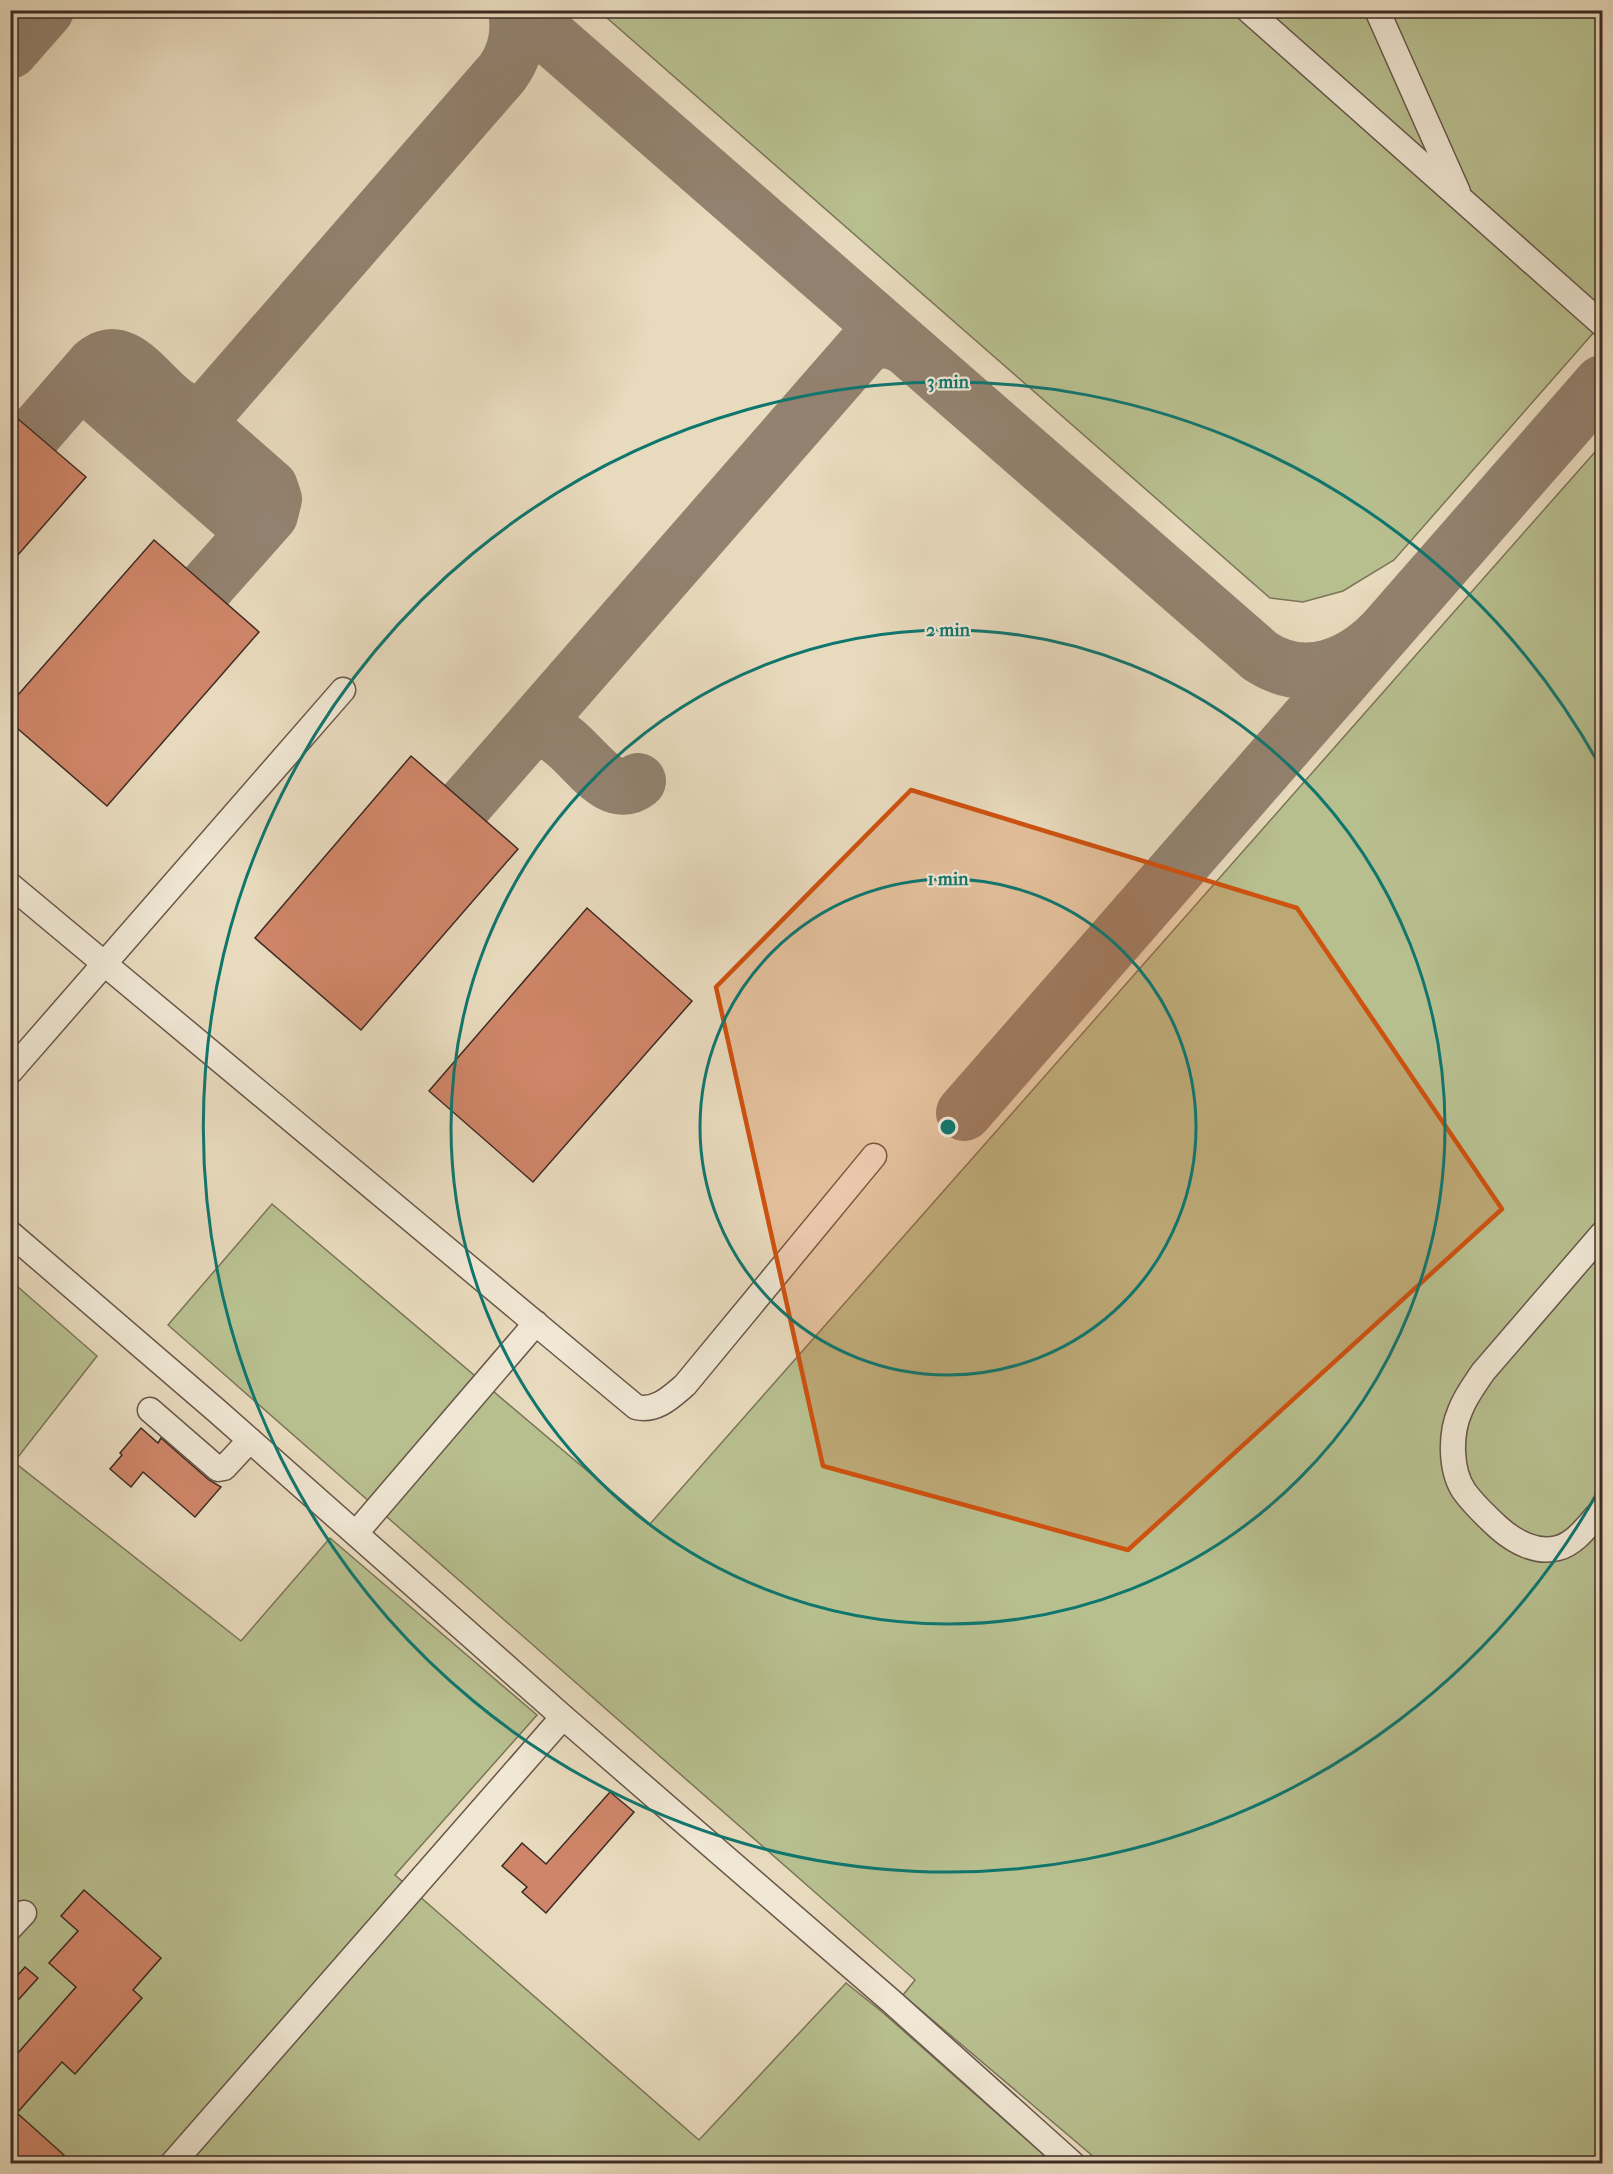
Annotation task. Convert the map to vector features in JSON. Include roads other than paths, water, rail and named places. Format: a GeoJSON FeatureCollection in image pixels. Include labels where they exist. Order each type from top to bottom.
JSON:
{"type":"FeatureCollection","features":[{"type":"Feature","properties":{"kind":"lane"},"geometry":{"type":"LineString","coordinates":[[1248,10],[1602,324]]}},
{"type":"Feature","properties":{"kind":"lane"},"geometry":{"type":"LineString","coordinates":[[1377,10],[1462,200]]}},
{"type":"Feature","properties":{"kind":"lane"},"geometry":{"type":"LineString","coordinates":[[10,1072],[343,690]]}},
{"type":"Feature","properties":{"kind":"lane"},"geometry":{"type":"LineString","coordinates":[[10,885],[636,1407],[645,1409],[657,1406],[685,1385],[874,1156]]}},
{"type":"Feature","properties":{"kind":"lane"},"geometry":{"type":"LineString","coordinates":[[10,1233],[250,1440],[1072,2163]]}},
{"type":"Feature","properties":{"kind":"lane"},"geometry":{"type":"LineString","coordinates":[[1602,1234],[1484,1372],[1468,1394],[1455,1424],[1454,1458],[1459,1482],[1474,1503],[1507,1534],[1522,1544],[1544,1551],[1560,1548],[1574,1541],[1602,1510]]}},
{"type":"Feature","properties":{"kind":"lane"},"geometry":{"type":"LineString","coordinates":[[356,1533],[536,1323]]}},
{"type":"Feature","properties":{"kind":"lane"},"geometry":{"type":"LineString","coordinates":[[150,1410],[218,1469],[224,1468],[250,1440]]}},
{"type":"Feature","properties":{"kind":"lane"},"geometry":{"type":"LineString","coordinates":[[172,2163],[563,1716]]}}]}
